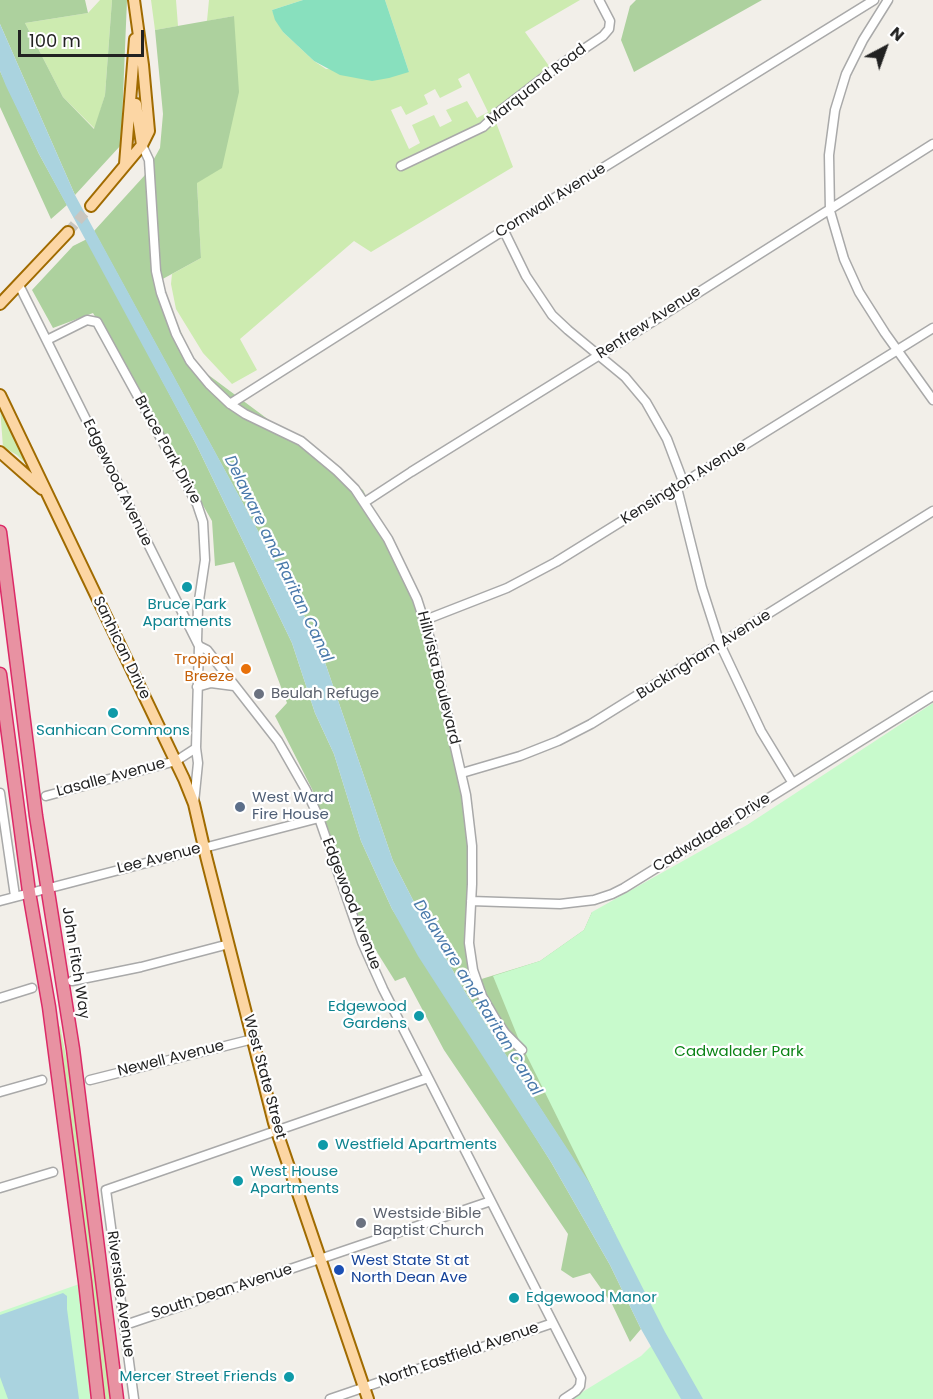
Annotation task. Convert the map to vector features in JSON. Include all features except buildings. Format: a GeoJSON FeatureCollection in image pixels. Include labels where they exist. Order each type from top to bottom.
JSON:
{"type":"FeatureCollection","features":[{"type":"Feature","properties":{"kind":"highway","name":"John Fitch Way"},"geometry":{"type":"LineString","coordinates":[[0,532],[34,802],[73,1049],[117,1399]]}},
{"type":"Feature","properties":{"kind":"highway"},"geometry":{"type":"LineString","coordinates":[[0,674],[29,892],[49,1007],[98,1399]]}},
{"type":"Feature","properties":{"kind":"main road"},"geometry":{"type":"LineString","coordinates":[[91,206],[142,145],[149,131],[134,0]]}},
{"type":"Feature","properties":{"kind":"main road"},"geometry":{"type":"LineString","coordinates":[[125,165],[136,27]]}},
{"type":"Feature","properties":{"kind":"main road"},"geometry":{"type":"LineString","coordinates":[[132,83],[142,145]]}},
{"type":"Feature","properties":{"kind":"main road"},"geometry":{"type":"LineString","coordinates":[[0,304],[68,232]]}},
{"type":"Feature","properties":{"kind":"main road","name":"Sanhican Drive"},"geometry":{"type":"LineString","coordinates":[[0,395],[176,761],[194,804]]}},
{"type":"Feature","properties":{"kind":"main road","name":"Sanhican Drive"},"geometry":{"type":"LineString","coordinates":[[0,452],[47,493]]}},
{"type":"Feature","properties":{"kind":"main road","name":"West State Street"},"geometry":{"type":"LineString","coordinates":[[194,804],[277,1130],[368,1399]]}},
{"type":"Feature","properties":{"kind":"street","name":"Marquand Road"},"geometry":{"type":"LineString","coordinates":[[401,166],[483,127],[500,111],[609,29],[610,21],[600,0]]}},
{"type":"Feature","properties":{"kind":"street","name":"Cornwall Avenue"},"geometry":{"type":"LineString","coordinates":[[230,404],[874,0]]}},
{"type":"Feature","properties":{"kind":"street"},"geometry":{"type":"LineString","coordinates":[[888,0],[863,40],[846,74],[835,110],[829,155],[830,208],[844,259],[859,292],[933,400]]}},
{"type":"Feature","properties":{"kind":"street","name":"Renfrew Avenue"},"geometry":{"type":"LineString","coordinates":[[365,502],[933,144]]}},
{"type":"Feature","properties":{"kind":"street","name":"Hillvista Boulevard"},"geometry":{"type":"LineString","coordinates":[[142,145],[149,160],[156,271],[166,310],[194,366],[230,404],[245,414],[301,441],[337,471],[365,502],[402,565],[425,620],[462,773],[471,826],[471,901],[468,943],[477,983],[496,1020],[522,1050]]}},
{"type":"Feature","properties":{"kind":"street"},"geometry":{"type":"LineString","coordinates":[[504,231],[526,276],[552,315],[632,384],[646,402],[667,439],[681,486],[702,588],[720,644],[761,732],[792,782]]}},
{"type":"Feature","properties":{"kind":"street","name":"Edgewood Avenue"},"geometry":{"type":"LineString","coordinates":[[19,285],[198,644],[207,650],[287,755],[306,790],[319,818],[363,942],[383,989],[581,1378],[580,1386],[576,1391],[564,1399]]}},
{"type":"Feature","properties":{"kind":"street","name":"Bruce Park Drive"},"geometry":{"type":"LineString","coordinates":[[47,340],[87,320],[97,322],[197,504],[203,522],[205,560],[198,607],[198,644]]}},
{"type":"Feature","properties":{"kind":"street","name":"Kensington Avenue"},"geometry":{"type":"LineString","coordinates":[[425,620],[520,581],[556,562],[933,328]]}},
{"type":"Feature","properties":{"kind":"street","name":"Buckingham Avenue"},"geometry":{"type":"LineString","coordinates":[[462,773],[520,756],[558,741],[591,724],[933,510]]}},
{"type":"Feature","properties":{"kind":"street","name":"West State Street"},"geometry":{"type":"LineString","coordinates":[[194,804],[198,763],[196,748],[198,644]]}},
{"type":"Feature","properties":{"kind":"street"},"geometry":{"type":"LineString","coordinates":[[197,687],[211,683],[234,686]]}},
{"type":"Feature","properties":{"kind":"street","name":"Cadwalader Drive"},"geometry":{"type":"LineString","coordinates":[[471,901],[560,904],[594,900],[612,894],[933,696]]}},
{"type":"Feature","properties":{"kind":"street"},"geometry":{"type":"LineString","coordinates":[[176,761],[196,748]]}},
{"type":"Feature","properties":{"kind":"street","name":"Lasalle Avenue"},"geometry":{"type":"LineString","coordinates":[[46,796],[176,761]]}},
{"type":"Feature","properties":{"kind":"street"},"geometry":{"type":"LineString","coordinates":[[0,793],[15,896]]}},
{"type":"Feature","properties":{"kind":"street","name":"Lee Avenue"},"geometry":{"type":"LineString","coordinates":[[0,901],[319,818]]}},
{"type":"Feature","properties":{"kind":"street"},"geometry":{"type":"LineString","coordinates":[[72,981],[141,967],[229,944]]}},
{"type":"Feature","properties":{"kind":"street"},"geometry":{"type":"LineString","coordinates":[[0,998],[33,988]]}},
{"type":"Feature","properties":{"kind":"street","name":"Newell Avenue"},"geometry":{"type":"LineString","coordinates":[[90,1080],[253,1039]]}},
{"type":"Feature","properties":{"kind":"street"},"geometry":{"type":"LineString","coordinates":[[277,1130],[428,1078]]}},
{"type":"Feature","properties":{"kind":"street"},"geometry":{"type":"LineString","coordinates":[[0,1092],[42,1080]]}},
{"type":"Feature","properties":{"kind":"street","name":"Riverside Avenue"},"geometry":{"type":"LineString","coordinates":[[134,1399],[106,1190],[277,1130]]}},
{"type":"Feature","properties":{"kind":"street"},"geometry":{"type":"LineString","coordinates":[[0,1188],[53,1172]]}},
{"type":"Feature","properties":{"kind":"street","name":"South Dean Avenue"},"geometry":{"type":"LineString","coordinates":[[124,1325],[491,1202]]}},
{"type":"Feature","properties":{"kind":"street","name":"North Eastfield Avenue"},"geometry":{"type":"LineString","coordinates":[[330,1399],[553,1323]]}},
{"type":"Feature","properties":{"kind":"green space"},"geometry":{"type":"Polygon","coordinates":[[[0,0],[85,0],[88,13],[25,23],[63,97],[94,129],[105,95],[112,0],[127,0],[121,145],[75,195],[0,24],[0,0]]]}},
{"type":"Feature","properties":{"kind":"green space"},"geometry":{"type":"Polygon","coordinates":[[[100,0],[112,0],[105,95],[95,129],[63,97],[25,23],[88,13],[100,0]]]}},
{"type":"Feature","properties":{"kind":"green space"},"geometry":{"type":"Polygon","coordinates":[[[151,0],[176,0],[178,26],[155,30],[151,0]]]}},
{"type":"Feature","properties":{"kind":"green space"},"geometry":{"type":"Polygon","coordinates":[[[209,0],[303,0],[272,10],[283,32],[314,61],[326,69],[409,72],[385,0],[580,0],[525,32],[549,66],[492,112],[513,167],[371,252],[354,241],[240,339],[257,370],[232,384],[203,353],[176,309],[171,284],[172,274],[201,258],[197,183],[234,16],[207,21],[209,0]],[[469,73],[458,79],[462,87],[440,98],[435,89],[424,95],[428,104],[406,115],[401,106],[391,110],[409,149],[420,143],[412,125],[434,115],[440,127],[452,121],[446,110],[467,101],[477,118],[488,112],[469,73]]]}},
{"type":"Feature","properties":{"kind":"green space"},"geometry":{"type":"Polygon","coordinates":[[[303,0],[385,0],[409,72],[372,81],[340,75],[314,61],[283,32],[272,10],[303,0]]]}},
{"type":"Feature","properties":{"kind":"green space"},"geometry":{"type":"Polygon","coordinates":[[[636,0],[762,0],[634,72],[621,40],[630,6],[636,0]]]}},
{"type":"Feature","properties":{"kind":"green space"},"geometry":{"type":"Polygon","coordinates":[[[234,16],[239,92],[222,168],[197,183],[201,258],[159,281],[195,365],[363,490],[425,612],[466,791],[475,981],[540,961],[584,930],[592,912],[676,1353],[588,1182],[465,992],[415,904],[393,861],[317,639],[94,231],[145,175],[160,148],[163,114],[155,30],[234,16]]]}},
{"type":"Feature","properties":{"kind":"green space"},"geometry":{"type":"Polygon","coordinates":[[[0,71],[39,154],[67,205],[51,219],[0,107],[0,71]]]}},
{"type":"Feature","properties":{"kind":"green space"},"geometry":{"type":"Polygon","coordinates":[[[87,239],[196,444],[292,643],[315,713],[334,754],[361,841],[392,909],[551,1162],[610,1265],[641,1329],[630,1342],[612,1304],[590,1273],[573,1278],[561,1270],[568,1234],[444,1050],[405,977],[395,981],[365,933],[312,789],[275,716],[287,703],[234,562],[215,566],[212,521],[93,313],[53,328],[32,290],[73,246],[87,239]]]}},
{"type":"Feature","properties":{"kind":"green space"},"geometry":{"type":"Polygon","coordinates":[[[0,407],[28,466],[17,455],[3,447],[0,407]]]}},
{"type":"Feature","properties":{"kind":"green space","name":"Cadwalader Park"},"geometry":{"type":"Polygon","coordinates":[[[933,703],[933,1399],[571,1399],[641,1356],[651,1346],[615,1234],[519,1040],[493,976],[540,961],[584,930],[592,912],[747,825],[933,703]]]}},
{"type":"Feature","properties":{"kind":"green space"},"geometry":{"type":"Polygon","coordinates":[[[60,1026],[71,1081],[110,1399],[105,1399],[60,1026]]]}},
{"type":"Feature","properties":{"kind":"green space"},"geometry":{"type":"Polygon","coordinates":[[[85,1282],[98,1399],[0,1399],[0,1312],[85,1282]]]}},
{"type":"Feature","properties":{"kind":"water"},"geometry":{"type":"Polygon","coordinates":[[[0,24],[75,195],[317,639],[393,861],[465,992],[589,1182],[665,1332],[703,1399],[681,1399],[641,1329],[610,1265],[551,1162],[418,956],[392,909],[361,841],[334,754],[315,713],[292,643],[196,444],[39,154],[6,86],[0,71],[0,24]]]}},
{"type":"Feature","properties":{"kind":"water"},"geometry":{"type":"Polygon","coordinates":[[[63,1293],[67,1296],[79,1399],[8,1399],[0,1377],[0,1315],[63,1293]]]}},
{"type":"Feature","properties":{"kind":"tunnel"},"geometry":{"type":"LineString","coordinates":[[68,232],[91,206]]}},
{"type":"Feature","properties":{"kind":"place","name":"Bruce Park Apartments"},"geometry":{"type":"Point","coordinates":[187,587]}},
{"type":"Feature","properties":{"kind":"place","name":"Tropical Breeze"},"geometry":{"type":"Point","coordinates":[246,669]}},
{"type":"Feature","properties":{"kind":"place","name":"Beulah Refuge"},"geometry":{"type":"Point","coordinates":[259,694]}},
{"type":"Feature","properties":{"kind":"place","name":"Sanhican Commons"},"geometry":{"type":"Point","coordinates":[113,713]}},
{"type":"Feature","properties":{"kind":"place","name":"West Ward Fire House"},"geometry":{"type":"Point","coordinates":[240,807]}},
{"type":"Feature","properties":{"kind":"place","name":"Edgewood Gardens"},"geometry":{"type":"Point","coordinates":[419,1016]}},
{"type":"Feature","properties":{"kind":"place","name":"Westfield Apartments"},"geometry":{"type":"Point","coordinates":[323,1145]}},
{"type":"Feature","properties":{"kind":"place","name":"West House Apartments"},"geometry":{"type":"Point","coordinates":[238,1181]}},
{"type":"Feature","properties":{"kind":"place","name":"Westside Bible Baptist Church"},"geometry":{"type":"Point","coordinates":[361,1223]}},
{"type":"Feature","properties":{"kind":"place","name":"West State St at North Dean Ave"},"geometry":{"type":"Point","coordinates":[339,1270]}},
{"type":"Feature","properties":{"kind":"place","name":"Edgewood Manor"},"geometry":{"type":"Point","coordinates":[514,1298]}},
{"type":"Feature","properties":{"kind":"place","name":"Mercer Street Friends"},"geometry":{"type":"Point","coordinates":[289,1377]}},
{"type":"Feature","properties":{"kind":"water label","name":"Delaware and Raritan Canal"},"geometry":{"type":"Point","coordinates":[278,559]}},
{"type":"Feature","properties":{"kind":"water label","name":"Delaware and Raritan Canal"},"geometry":{"type":"Point","coordinates":[477,998]}}]}
